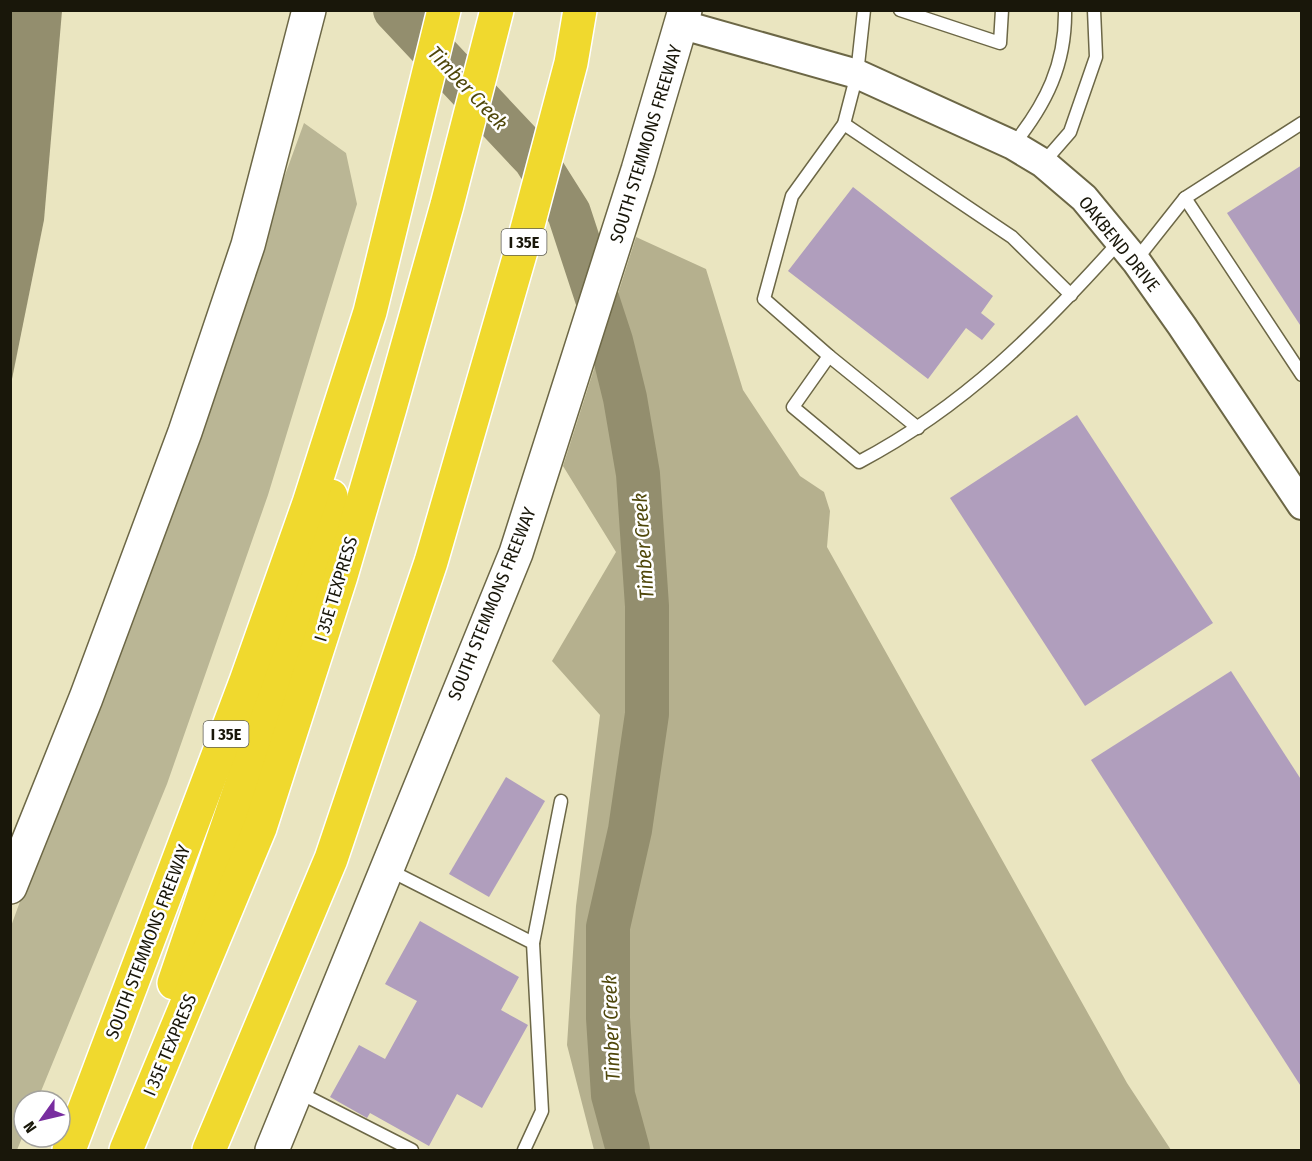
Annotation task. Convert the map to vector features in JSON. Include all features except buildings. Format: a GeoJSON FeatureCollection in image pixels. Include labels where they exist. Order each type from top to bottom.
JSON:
{"type":"FeatureCollection","features":[{"type":"Feature","properties":{"kind":"highway","name":"SOUTH STEMMONS FREEWAY"},"geometry":{"type":"LineString","coordinates":[[69,1150],[246,681],[309,503],[370,312],[444,10]]}},
{"type":"Feature","properties":{"kind":"highway","name":"I 35E"},"geometry":{"type":"LineString","coordinates":[[208,1150],[331,859],[431,562],[473,420],[571,63],[580,10]]}},
{"type":"Feature","properties":{"kind":"highway"},"geometry":{"type":"LineString","coordinates":[[571,63],[585,10]]}},
{"type":"Feature","properties":{"kind":"highway","name":"I 35E TEXPRESS"},"geometry":{"type":"LineString","coordinates":[[126,1150],[260,828],[340,576],[390,408],[496,17]]}},
{"type":"Feature","properties":{"kind":"highway"},"geometry":{"type":"LineString","coordinates":[[117,1150],[314,575],[370,312]]}},
{"type":"Feature","properties":{"kind":"main road"},"geometry":{"type":"LineString","coordinates":[[10,887],[78,717],[185,432],[248,245],[279,134],[309,10]]}},
{"type":"Feature","properties":{"kind":"main road","name":"SOUTH STEMMONS FREEWAY"},"geometry":{"type":"LineString","coordinates":[[272,1150],[516,553],[684,18]]}},
{"type":"Feature","properties":{"kind":"street","name":"OAKBEND DRIVE"},"geometry":{"type":"LineString","coordinates":[[684,18],[857,74],[1012,145],[1043,163],[1084,198],[1128,251],[1189,336],[1302,505]]}},
{"type":"Feature","properties":{"kind":"lane"},"geometry":{"type":"LineString","coordinates":[[864,10],[857,74],[844,124],[792,196],[764,298],[829,356],[918,428]]}},
{"type":"Feature","properties":{"kind":"lane"},"geometry":{"type":"LineString","coordinates":[[900,10],[1000,43],[1002,10]]}},
{"type":"Feature","properties":{"kind":"lane"},"geometry":{"type":"LineString","coordinates":[[1012,145],[1029,125],[1057,75],[1065,10]]}},
{"type":"Feature","properties":{"kind":"lane"},"geometry":{"type":"LineString","coordinates":[[1043,163],[1070,132],[1096,57],[1094,10]]}},
{"type":"Feature","properties":{"kind":"lane"},"geometry":{"type":"LineString","coordinates":[[829,356],[793,407],[859,462],[918,428],[993,373],[1071,296],[1128,251],[1185,198],[1302,123]]}},
{"type":"Feature","properties":{"kind":"lane"},"geometry":{"type":"LineString","coordinates":[[844,124],[1012,237],[1071,296]]}},
{"type":"Feature","properties":{"kind":"lane"},"geometry":{"type":"LineString","coordinates":[[1185,198],[1302,375]]}},
{"type":"Feature","properties":{"kind":"lane"},"geometry":{"type":"LineString","coordinates":[[524,1150],[542,1111],[533,943],[561,801]]}},
{"type":"Feature","properties":{"kind":"lane"},"geometry":{"type":"LineString","coordinates":[[386,868],[533,943]]}},
{"type":"Feature","properties":{"kind":"lane"},"geometry":{"type":"LineString","coordinates":[[296,1091],[412,1150]]}},
{"type":"Feature","properties":{"kind":"shaded area"},"geometry":{"type":"Polygon","coordinates":[[[11,10],[62,11],[44,220],[11,384],[11,10]]]}},
{"type":"Feature","properties":{"kind":"shaded area"},"geometry":{"type":"Polygon","coordinates":[[[304,123],[346,153],[357,204],[268,495],[167,784],[42,1089],[12,1089],[12,1149],[17,1150],[10,1150],[10,929],[304,123]]]}},
{"type":"Feature","properties":{"kind":"shaded area"},"geometry":{"type":"Polygon","coordinates":[[[636,237],[706,269],[743,390],[800,476],[824,492],[830,511],[827,547],[1127,1083],[1171,1150],[594,1150],[567,1045],[576,906],[600,715],[552,661],[616,552],[563,466],[636,237]]]}},
{"type":"Feature","properties":{"kind":"waterway","name":"Timber Creek"},"geometry":{"type":"LineString","coordinates":[[395,10],[535,159],[569,213],[611,341],[625,398],[638,474],[647,606],[647,714],[630,830],[608,927],[608,1018],[613,1095],[628,1150]]}}]}
